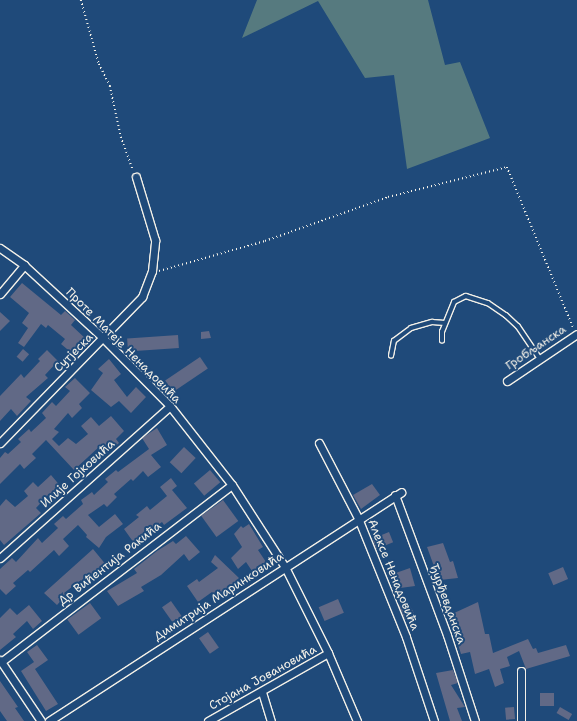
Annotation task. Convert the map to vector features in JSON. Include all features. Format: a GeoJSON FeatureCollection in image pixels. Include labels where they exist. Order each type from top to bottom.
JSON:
{"type":"FeatureCollection","features":[{"type":"Feature","properties":{"kind":"street","name":"Сутјеска"},"geometry":{"type":"LineString","coordinates":[[0,443],[142,296],[152,271],[155,240],[136,177]]}},
{"type":"Feature","properties":{"kind":"street","name":"Проте Матеје Ненадовића"},"geometry":{"type":"LineString","coordinates":[[0,248],[24,265],[103,338],[170,406],[232,485],[285,567],[328,653],[357,721]]}},
{"type":"Feature","properties":{"kind":"street"},"geometry":{"type":"LineString","coordinates":[[0,294],[24,265]]}},
{"type":"Feature","properties":{"kind":"street","name":"Гробљанска"},"geometry":{"type":"LineString","coordinates":[[507,381],[539,357],[577,334]]}},
{"type":"Feature","properties":{"kind":"street","name":"Илије Гојковића"},"geometry":{"type":"LineString","coordinates":[[0,558],[170,406]]}},
{"type":"Feature","properties":{"kind":"street","name":"Алексе Ненадовића"},"geometry":{"type":"LineString","coordinates":[[319,443],[358,518],[406,638],[434,721]]}},
{"type":"Feature","properties":{"kind":"street","name":"Др Вићентија Ракића"},"geometry":{"type":"LineString","coordinates":[[1,661],[232,485]]}},
{"type":"Feature","properties":{"kind":"street","name":"Димитрија Маринковића"},"geometry":{"type":"LineString","coordinates":[[49,721],[358,518],[398,494]]}},
{"type":"Feature","properties":{"kind":"street","name":"Ђурђевданска"},"geometry":{"type":"LineString","coordinates":[[398,494],[448,635],[475,721]]}},
{"type":"Feature","properties":{"kind":"street","name":"Стојана Јовановића"},"geometry":{"type":"LineString","coordinates":[[208,721],[262,692],[328,653]]}},
{"type":"Feature","properties":{"kind":"street"},"geometry":{"type":"LineString","coordinates":[[1,661],[41,721]]}},
{"type":"Feature","properties":{"kind":"street"},"geometry":{"type":"LineString","coordinates":[[521,671],[521,721]]}},
{"type":"Feature","properties":{"kind":"street"},"geometry":{"type":"LineString","coordinates":[[262,692],[271,721]]}},
{"type":"Feature","properties":{"kind":"lane"},"geometry":{"type":"LineString","coordinates":[[442,341],[445,323],[454,302],[459,298],[466,296],[488,303],[518,326],[539,357]]}},
{"type":"Feature","properties":{"kind":"lane"},"geometry":{"type":"LineString","coordinates":[[391,356],[394,341],[411,328],[420,324],[445,323]]}},
{"type":"Feature","properties":{"kind":"path"},"geometry":{"type":"LineString","coordinates":[[81,0],[99,64],[110,86],[121,137],[136,177]]}},
{"type":"Feature","properties":{"kind":"path"},"geometry":{"type":"LineString","coordinates":[[152,271],[265,241],[388,197],[507,167],[577,334]]}},
{"type":"Feature","properties":{"kind":"green space"},"geometry":{"type":"Polygon","coordinates":[[[257,0],[428,0],[445,65],[460,62],[490,138],[407,169],[394,75],[365,78],[318,1],[242,38],[257,0]]]}},
{"type":"Feature","properties":{"kind":"building"},"geometry":{"type":"Polygon","coordinates":[[[22,283],[61,315],[65,311],[75,320],[71,325],[86,339],[73,354],[61,344],[65,339],[48,325],[46,328],[41,324],[24,347],[18,343],[28,328],[22,323],[29,313],[10,297],[22,283]]]}},
{"type":"Feature","properties":{"kind":"building"},"geometry":{"type":"Polygon","coordinates":[[[0,312],[10,321],[0,331],[0,312]]]}},
{"type":"Feature","properties":{"kind":"building"},"geometry":{"type":"Polygon","coordinates":[[[209,331],[211,338],[201,339],[201,332],[209,331]]]}},
{"type":"Feature","properties":{"kind":"building"},"geometry":{"type":"Polygon","coordinates":[[[178,335],[179,348],[128,352],[127,339],[178,335]]]}},
{"type":"Feature","properties":{"kind":"building"},"geometry":{"type":"Polygon","coordinates":[[[23,349],[29,354],[23,362],[17,357],[23,349]]]}},
{"type":"Feature","properties":{"kind":"building"},"geometry":{"type":"Polygon","coordinates":[[[47,350],[58,361],[45,375],[48,378],[26,397],[31,401],[17,416],[11,409],[0,421],[0,396],[21,374],[24,378],[40,361],[38,359],[47,350]]]}},
{"type":"Feature","properties":{"kind":"building"},"geometry":{"type":"Polygon","coordinates":[[[200,357],[208,369],[173,392],[165,380],[200,357]]]}},
{"type":"Feature","properties":{"kind":"building"},"geometry":{"type":"Polygon","coordinates":[[[109,359],[121,374],[114,380],[127,397],[136,387],[146,397],[131,413],[119,401],[111,407],[91,390],[103,373],[98,369],[109,359]]]}},
{"type":"Feature","properties":{"kind":"building"},"geometry":{"type":"Polygon","coordinates":[[[75,378],[90,393],[79,404],[82,408],[72,418],[68,413],[54,429],[59,432],[52,439],[59,446],[68,438],[76,444],[88,434],[81,426],[91,417],[99,426],[111,416],[124,431],[116,439],[119,443],[107,453],[100,446],[74,470],[46,440],[32,454],[36,458],[24,469],[20,464],[0,484],[0,458],[5,452],[8,454],[21,442],[18,439],[29,429],[31,432],[46,418],[42,413],[52,402],[56,406],[70,391],[65,387],[75,378]]]}},
{"type":"Feature","properties":{"kind":"building"},"geometry":{"type":"Polygon","coordinates":[[[157,428],[167,445],[151,455],[161,467],[148,477],[143,471],[133,481],[131,479],[114,494],[117,497],[107,507],[104,504],[88,515],[99,527],[115,514],[123,524],[106,537],[99,548],[86,537],[87,535],[78,525],[63,539],[69,546],[59,556],[54,550],[30,572],[28,570],[13,583],[16,586],[6,595],[0,589],[0,569],[12,558],[16,562],[38,538],[42,543],[58,528],[54,524],[63,516],[66,519],[83,504],[81,500],[92,492],[94,495],[108,482],[105,479],[116,470],[118,472],[149,449],[142,438],[157,428]]]}},
{"type":"Feature","properties":{"kind":"building"},"geometry":{"type":"Polygon","coordinates":[[[184,447],[196,458],[181,473],[170,462],[184,447]]]}},
{"type":"Feature","properties":{"kind":"building"},"geometry":{"type":"Polygon","coordinates":[[[210,470],[220,482],[204,496],[194,483],[210,470]]]}},
{"type":"Feature","properties":{"kind":"building"},"geometry":{"type":"Polygon","coordinates":[[[51,475],[62,488],[52,497],[49,494],[36,508],[41,513],[4,545],[0,540],[0,506],[6,499],[15,507],[28,496],[24,491],[33,482],[38,487],[51,475]]]}},
{"type":"Feature","properties":{"kind":"building"},"geometry":{"type":"Polygon","coordinates":[[[171,478],[177,486],[172,490],[187,508],[164,525],[162,522],[134,543],[124,529],[139,517],[136,515],[147,506],[150,510],[167,496],[160,487],[171,478]]]}},
{"type":"Feature","properties":{"kind":"building"},"geometry":{"type":"Polygon","coordinates":[[[372,484],[380,495],[361,509],[353,495],[372,484]]]}},
{"type":"Feature","properties":{"kind":"building"},"geometry":{"type":"Polygon","coordinates":[[[223,500],[238,521],[216,537],[201,516],[223,500]]]}},
{"type":"Feature","properties":{"kind":"building"},"geometry":{"type":"Polygon","coordinates":[[[249,524],[263,547],[258,550],[268,565],[254,574],[246,562],[238,569],[231,558],[242,547],[234,534],[241,526],[243,528],[249,524]]]}},
{"type":"Feature","properties":{"kind":"building"},"geometry":{"type":"Polygon","coordinates":[[[389,532],[393,542],[376,549],[372,539],[389,532]]]}},
{"type":"Feature","properties":{"kind":"building"},"geometry":{"type":"Polygon","coordinates":[[[186,536],[200,552],[189,561],[184,554],[161,575],[141,587],[144,591],[118,606],[107,591],[137,573],[134,569],[157,551],[173,541],[176,544],[186,536]]]}},
{"type":"Feature","properties":{"kind":"building"},"geometry":{"type":"Polygon","coordinates":[[[443,543],[450,562],[453,561],[458,578],[440,580],[435,569],[427,547],[443,543]]]}},
{"type":"Feature","properties":{"kind":"building"},"geometry":{"type":"Polygon","coordinates":[[[93,549],[107,566],[82,583],[81,580],[64,593],[66,595],[57,605],[44,593],[93,549]]]}},
{"type":"Feature","properties":{"kind":"building"},"geometry":{"type":"Polygon","coordinates":[[[215,555],[239,578],[217,598],[212,592],[198,602],[187,586],[197,579],[199,582],[218,568],[211,562],[215,555]]]}},
{"type":"Feature","properties":{"kind":"building"},"geometry":{"type":"Polygon","coordinates":[[[563,567],[568,579],[553,585],[548,573],[563,567]]]}},
{"type":"Feature","properties":{"kind":"building"},"geometry":{"type":"Polygon","coordinates":[[[410,568],[415,586],[393,589],[390,575],[410,568]]]}},
{"type":"Feature","properties":{"kind":"building"},"geometry":{"type":"Polygon","coordinates":[[[338,599],[344,613],[325,621],[319,607],[338,599]]]}},
{"type":"Feature","properties":{"kind":"building"},"geometry":{"type":"Polygon","coordinates":[[[171,601],[182,617],[173,623],[162,607],[171,601]]]}},
{"type":"Feature","properties":{"kind":"building"},"geometry":{"type":"Polygon","coordinates":[[[408,602],[416,617],[405,620],[399,606],[408,602]]]}},
{"type":"Feature","properties":{"kind":"building"},"geometry":{"type":"Polygon","coordinates":[[[478,602],[485,634],[489,634],[493,653],[528,639],[533,649],[536,648],[538,653],[566,645],[570,656],[526,669],[519,651],[507,657],[510,666],[500,669],[504,683],[495,687],[489,669],[475,674],[470,652],[461,654],[452,624],[457,623],[452,614],[478,602]]]}},
{"type":"Feature","properties":{"kind":"building"},"geometry":{"type":"Polygon","coordinates":[[[90,603],[101,618],[79,635],[67,619],[90,603]]]}},
{"type":"Feature","properties":{"kind":"building"},"geometry":{"type":"Polygon","coordinates":[[[29,605],[42,621],[33,629],[27,621],[13,634],[16,637],[0,650],[0,618],[10,608],[17,615],[29,605]]]}},
{"type":"Feature","properties":{"kind":"building"},"geometry":{"type":"Polygon","coordinates":[[[208,632],[219,648],[210,654],[199,638],[208,632]]]}},
{"type":"Feature","properties":{"kind":"building"},"geometry":{"type":"Polygon","coordinates":[[[37,645],[48,660],[35,669],[58,704],[46,711],[21,671],[34,662],[27,652],[37,645]]]}},
{"type":"Feature","properties":{"kind":"building"},"geometry":{"type":"Polygon","coordinates":[[[453,670],[458,683],[451,685],[465,707],[457,708],[462,721],[450,721],[436,673],[453,670]]]}},
{"type":"Feature","properties":{"kind":"building"},"geometry":{"type":"Polygon","coordinates":[[[0,681],[18,707],[15,708],[24,721],[7,721],[0,711],[0,681]]]}},
{"type":"Feature","properties":{"kind":"building"},"geometry":{"type":"Polygon","coordinates":[[[540,693],[554,693],[554,706],[540,706],[540,693]]]}},
{"type":"Feature","properties":{"kind":"building"},"geometry":{"type":"Polygon","coordinates":[[[514,707],[515,719],[506,720],[505,708],[514,707]]]}},
{"type":"Feature","properties":{"kind":"building"},"geometry":{"type":"Polygon","coordinates":[[[560,707],[572,714],[569,720],[556,713],[560,707]]]}}]}
